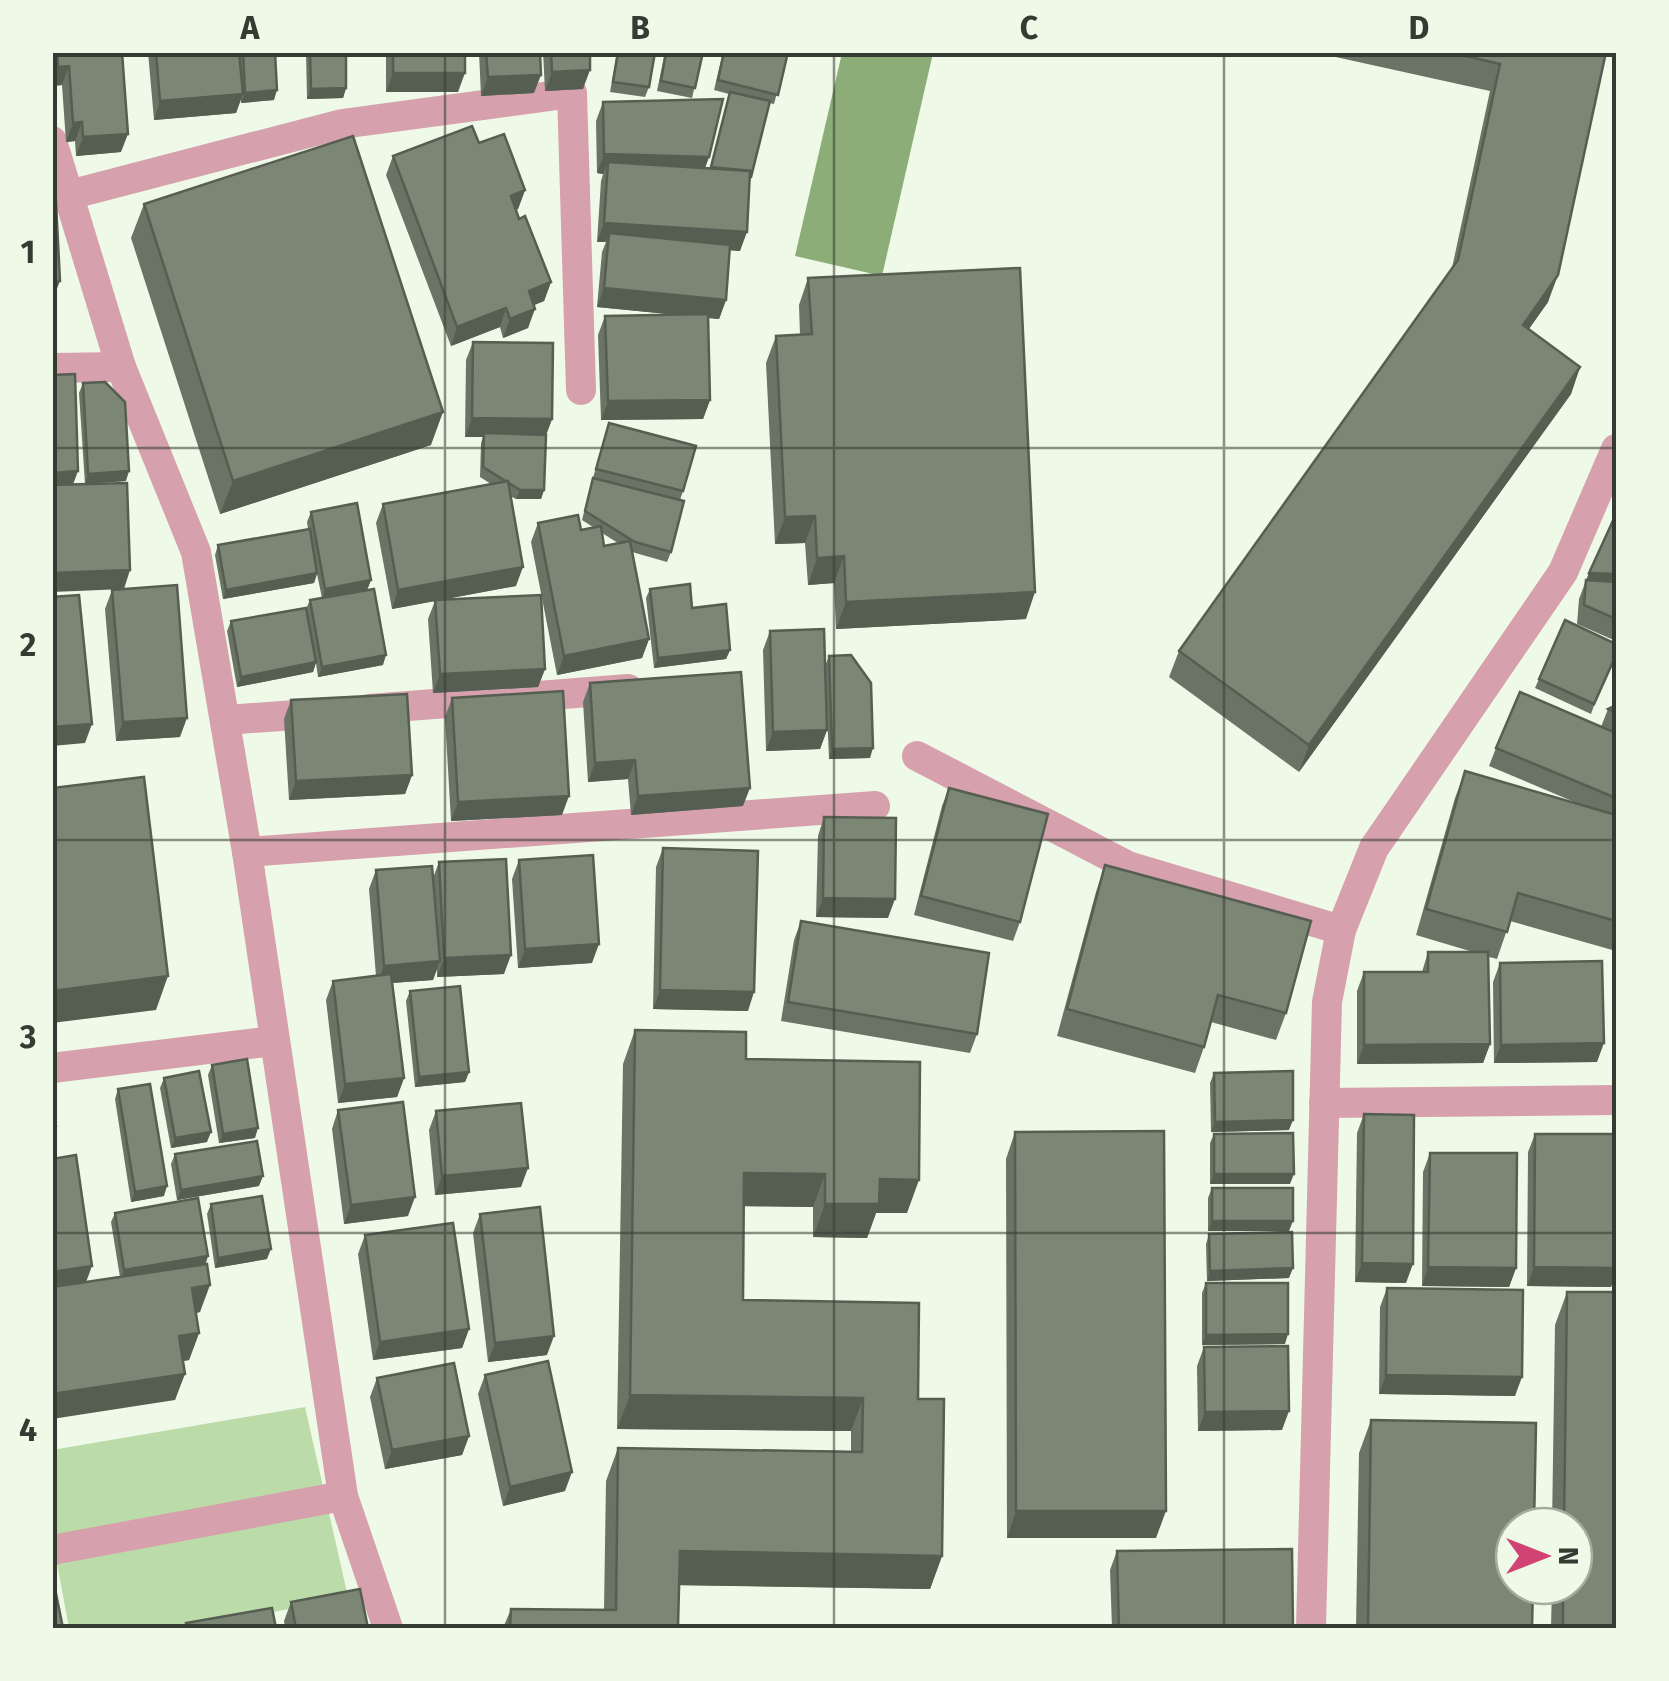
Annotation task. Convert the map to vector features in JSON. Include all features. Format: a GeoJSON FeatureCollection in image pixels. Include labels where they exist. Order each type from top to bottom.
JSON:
{"type":"FeatureCollection","features":[{"type":"Feature","properties":{"kind":"street"},"geometry":{"type":"LineString","coordinates":[[69,195],[342,124],[572,94],[581,390]]}},
{"type":"Feature","properties":{"kind":"street"},"geometry":{"type":"LineString","coordinates":[[52,141],[121,367],[196,552],[247,852],[272,1041],[343,1496],[388,1628]]}},
{"type":"Feature","properties":{"kind":"street"},"geometry":{"type":"LineString","coordinates":[[52,368],[121,367]]}},
{"type":"Feature","properties":{"kind":"street"},"geometry":{"type":"LineString","coordinates":[[1311,1628],[1327,1002],[1342,930],[1374,848],[1563,572],[1616,449]]}},
{"type":"Feature","properties":{"kind":"street"},"geometry":{"type":"LineString","coordinates":[[226,720],[656,686]]}},
{"type":"Feature","properties":{"kind":"street"},"geometry":{"type":"LineString","coordinates":[[916,756],[1128,866],[1342,930]]}},
{"type":"Feature","properties":{"kind":"street"},"geometry":{"type":"LineString","coordinates":[[247,852],[876,806]]}},
{"type":"Feature","properties":{"kind":"street"},"geometry":{"type":"LineString","coordinates":[[52,1068],[272,1041]]}},
{"type":"Feature","properties":{"kind":"street"},"geometry":{"type":"LineString","coordinates":[[1324,1104],[1616,1100]]}},
{"type":"Feature","properties":{"kind":"street"},"geometry":{"type":"LineString","coordinates":[[52,1550],[343,1496]]}},
{"type":"Feature","properties":{"kind":"shaded area"},"geometry":{"type":"Polygon","coordinates":[[[842,53],[933,53],[882,276],[795,256],[842,53]]]}},
{"type":"Feature","properties":{"kind":"shaded area"},"geometry":{"type":"Polygon","coordinates":[[[305,1407],[348,1597],[195,1628],[69,1628],[53,1542],[52,1450],[305,1407]]]}},
{"type":"Feature","properties":{"kind":"building"},"geometry":{"type":"Polygon","coordinates":[[[57,52],[122,52],[128,134],[83,137],[82,122],[73,123],[69,66],[58,67],[57,52]]]}},
{"type":"Feature","properties":{"kind":"building"},"geometry":{"type":"Polygon","coordinates":[[[156,52],[239,52],[243,94],[160,101],[156,52]]]}},
{"type":"Feature","properties":{"kind":"building"},"geometry":{"type":"Polygon","coordinates":[[[243,52],[275,52],[277,90],[245,93],[243,52]]]}},
{"type":"Feature","properties":{"kind":"building"},"geometry":{"type":"Polygon","coordinates":[[[310,52],[346,52],[346,88],[311,89],[310,52]]]}},
{"type":"Feature","properties":{"kind":"building"},"geometry":{"type":"Polygon","coordinates":[[[393,52],[465,52],[465,73],[393,73],[393,52]]]}},
{"type":"Feature","properties":{"kind":"building"},"geometry":{"type":"Polygon","coordinates":[[[486,52],[540,52],[541,75],[488,77],[486,52]]]}},
{"type":"Feature","properties":{"kind":"building"},"geometry":{"type":"Polygon","coordinates":[[[551,52],[590,52],[590,70],[552,72],[551,52]]]}},
{"type":"Feature","properties":{"kind":"building"},"geometry":{"type":"Polygon","coordinates":[[[618,52],[655,52],[649,87],[613,82],[618,52]]]}},
{"type":"Feature","properties":{"kind":"building"},"geometry":{"type":"Polygon","coordinates":[[[666,52],[703,52],[695,88],[661,81],[666,52]]]}},
{"type":"Feature","properties":{"kind":"building"},"geometry":{"type":"Polygon","coordinates":[[[724,52],[788,52],[778,95],[718,80],[724,52]]]}},
{"type":"Feature","properties":{"kind":"building"},"geometry":{"type":"Polygon","coordinates":[[[1448,52],[1606,52],[1558,275],[1523,325],[1580,367],[1309,745],[1179,651],[1458,260],[1500,64],[1448,52]]]}},
{"type":"Feature","properties":{"kind":"building"},"geometry":{"type":"Polygon","coordinates":[[[730,92],[770,101],[751,177],[750,171],[711,167],[730,92]]]}},
{"type":"Feature","properties":{"kind":"building"},"geometry":{"type":"Polygon","coordinates":[[[723,99],[709,157],[604,154],[603,102],[723,99]]]}},
{"type":"Feature","properties":{"kind":"building"},"geometry":{"type":"Polygon","coordinates":[[[472,126],[479,143],[504,134],[525,190],[511,196],[519,219],[525,216],[551,282],[529,291],[535,309],[510,319],[506,308],[457,327],[393,156],[472,126]]]}},
{"type":"Feature","properties":{"kind":"building"},"geometry":{"type":"Polygon","coordinates":[[[353,136],[443,412],[233,481],[144,204],[353,136]]]}},
{"type":"Feature","properties":{"kind":"building"},"geometry":{"type":"Polygon","coordinates":[[[53,144],[60,281],[52,281],[53,144]]]}},
{"type":"Feature","properties":{"kind":"building"},"geometry":{"type":"Polygon","coordinates":[[[608,162],[750,171],[747,232],[604,223],[608,162]]]}},
{"type":"Feature","properties":{"kind":"building"},"geometry":{"type":"Polygon","coordinates":[[[609,233],[730,245],[726,300],[604,288],[609,233]]]}},
{"type":"Feature","properties":{"kind":"building"},"geometry":{"type":"Polygon","coordinates":[[[1020,268],[1035,592],[846,602],[844,556],[817,558],[815,516],[785,517],[776,336],[812,334],[808,278],[1020,268]]]}},
{"type":"Feature","properties":{"kind":"building"},"geometry":{"type":"Polygon","coordinates":[[[708,314],[710,400],[608,401],[605,316],[708,314]]]}},
{"type":"Feature","properties":{"kind":"building"},"geometry":{"type":"Polygon","coordinates":[[[473,342],[553,343],[552,419],[472,418],[473,342]]]}},
{"type":"Feature","properties":{"kind":"building"},"geometry":{"type":"Polygon","coordinates":[[[75,374],[78,471],[52,473],[52,375],[75,374]]]}},
{"type":"Feature","properties":{"kind":"building"},"geometry":{"type":"Polygon","coordinates":[[[105,382],[125,402],[129,471],[88,474],[83,383],[105,382]]]}},
{"type":"Feature","properties":{"kind":"building"},"geometry":{"type":"Polygon","coordinates":[[[609,423],[696,446],[683,491],[596,469],[609,423]]]}},
{"type":"Feature","properties":{"kind":"building"},"geometry":{"type":"Polygon","coordinates":[[[484,433],[546,435],[544,490],[520,490],[483,467],[484,433]]]}},
{"type":"Feature","properties":{"kind":"building"},"geometry":{"type":"Polygon","coordinates":[[[593,478],[684,501],[671,552],[635,542],[585,511],[593,478]]]}},
{"type":"Feature","properties":{"kind":"building"},"geometry":{"type":"Polygon","coordinates":[[[508,481],[523,567],[398,590],[383,504],[508,481]]]}},
{"type":"Feature","properties":{"kind":"building"},"geometry":{"type":"Polygon","coordinates":[[[127,483],[130,570],[52,573],[52,485],[127,483]]]}},
{"type":"Feature","properties":{"kind":"building"},"geometry":{"type":"Polygon","coordinates":[[[357,503],[371,580],[325,589],[311,512],[357,503]]]}},
{"type":"Feature","properties":{"kind":"building"},"geometry":{"type":"Polygon","coordinates":[[[1616,514],[1616,574],[1589,573],[1616,514]]]}},
{"type":"Feature","properties":{"kind":"building"},"geometry":{"type":"Polygon","coordinates":[[[578,515],[581,530],[601,526],[604,546],[630,541],[649,639],[564,656],[538,523],[578,515]]]}},
{"type":"Feature","properties":{"kind":"building"},"geometry":{"type":"Polygon","coordinates":[[[310,529],[317,573],[226,590],[218,545],[310,529]]]}},
{"type":"Feature","properties":{"kind":"building"},"geometry":{"type":"Polygon","coordinates":[[[1586,580],[1616,582],[1616,619],[1584,605],[1586,580]]]}},
{"type":"Feature","properties":{"kind":"building"},"geometry":{"type":"Polygon","coordinates":[[[690,584],[692,608],[726,604],[730,650],[658,658],[650,589],[690,584]]]}},
{"type":"Feature","properties":{"kind":"building"},"geometry":{"type":"Polygon","coordinates":[[[177,585],[187,718],[123,722],[112,590],[177,585]]]}},
{"type":"Feature","properties":{"kind":"building"},"geometry":{"type":"Polygon","coordinates":[[[374,589],[386,655],[322,667],[310,600],[374,589]]]}},
{"type":"Feature","properties":{"kind":"building"},"geometry":{"type":"Polygon","coordinates":[[[79,595],[92,724],[52,727],[52,597],[79,595]]]}},
{"type":"Feature","properties":{"kind":"building"},"geometry":{"type":"Polygon","coordinates":[[[541,595],[545,669],[440,674],[435,600],[541,595]]]}},
{"type":"Feature","properties":{"kind":"building"},"geometry":{"type":"Polygon","coordinates":[[[306,608],[316,662],[241,677],[231,621],[306,608]]]}},
{"type":"Feature","properties":{"kind":"building"},"geometry":{"type":"Polygon","coordinates":[[[1565,620],[1616,644],[1616,655],[1594,704],[1539,679],[1565,620]]]}},
{"type":"Feature","properties":{"kind":"building"},"geometry":{"type":"Polygon","coordinates":[[[824,629],[827,730],[773,732],[770,631],[824,629]]]}},
{"type":"Feature","properties":{"kind":"building"},"geometry":{"type":"Polygon","coordinates":[[[851,655],[871,683],[873,748],[832,749],[829,656],[851,655]]]}},
{"type":"Feature","properties":{"kind":"building"},"geometry":{"type":"Polygon","coordinates":[[[741,672],[750,788],[638,796],[635,760],[595,763],[590,683],[741,672]]]}},
{"type":"Feature","properties":{"kind":"building"},"geometry":{"type":"Polygon","coordinates":[[[563,691],[569,796],[458,802],[452,698],[563,691]]]}},
{"type":"Feature","properties":{"kind":"building"},"geometry":{"type":"Polygon","coordinates":[[[1520,692],[1616,733],[1616,798],[1496,748],[1520,692]]]}},
{"type":"Feature","properties":{"kind":"building"},"geometry":{"type":"Polygon","coordinates":[[[407,694],[412,775],[296,781],[291,700],[407,694]]]}},
{"type":"Feature","properties":{"kind":"building"},"geometry":{"type":"Polygon","coordinates":[[[1465,771],[1616,815],[1616,921],[1518,893],[1507,932],[1426,909],[1465,771]]]}},
{"type":"Feature","properties":{"kind":"building"},"geometry":{"type":"Polygon","coordinates":[[[144,777],[168,976],[52,991],[52,788],[144,777]]]}},
{"type":"Feature","properties":{"kind":"building"},"geometry":{"type":"Polygon","coordinates":[[[949,788],[1048,814],[1020,922],[921,896],[949,788]]]}},
{"type":"Feature","properties":{"kind":"building"},"geometry":{"type":"Polygon","coordinates":[[[824,817],[896,818],[895,899],[823,898],[824,817]]]}},
{"type":"Feature","properties":{"kind":"building"},"geometry":{"type":"Polygon","coordinates":[[[663,848],[758,851],[754,992],[660,990],[663,848]]]}},
{"type":"Feature","properties":{"kind":"building"},"geometry":{"type":"Polygon","coordinates":[[[593,855],[599,944],[525,949],[519,860],[593,855]]]}},
{"type":"Feature","properties":{"kind":"building"},"geometry":{"type":"Polygon","coordinates":[[[506,859],[511,955],[444,958],[439,862],[506,859]]]}},
{"type":"Feature","properties":{"kind":"building"},"geometry":{"type":"Polygon","coordinates":[[[1105,865],[1311,921],[1286,1013],[1218,995],[1204,1047],[1067,1009],[1105,865]]]}},
{"type":"Feature","properties":{"kind":"building"},"geometry":{"type":"Polygon","coordinates":[[[432,866],[440,961],[384,966],[376,870],[432,866]]]}},
{"type":"Feature","properties":{"kind":"building"},"geometry":{"type":"Polygon","coordinates":[[[801,921],[989,953],[977,1034],[788,1002],[801,921]]]}},
{"type":"Feature","properties":{"kind":"building"},"geometry":{"type":"Polygon","coordinates":[[[1428,952],[1488,952],[1490,1044],[1364,1045],[1364,972],[1428,972],[1428,952]]]}},
{"type":"Feature","properties":{"kind":"building"},"geometry":{"type":"Polygon","coordinates":[[[1602,961],[1604,1043],[1501,1045],[1500,963],[1602,961]]]}},
{"type":"Feature","properties":{"kind":"building"},"geometry":{"type":"Polygon","coordinates":[[[391,974],[404,1078],[345,1084],[333,981],[391,974]]]}},
{"type":"Feature","properties":{"kind":"building"},"geometry":{"type":"Polygon","coordinates":[[[460,986],[469,1072],[419,1077],[410,991],[460,986]]]}},
{"type":"Feature","properties":{"kind":"building"},"geometry":{"type":"Polygon","coordinates":[[[635,1030],[746,1032],[746,1059],[920,1062],[919,1180],[880,1179],[879,1204],[825,1204],[825,1174],[744,1173],[743,1300],[919,1303],[918,1399],[944,1399],[942,1556],[680,1551],[678,1626],[833,1628],[510,1628],[511,1609],[616,1610],[618,1448],[862,1452],[863,1398],[630,1395],[635,1030]]]}},
{"type":"Feature","properties":{"kind":"building"},"geometry":{"type":"Polygon","coordinates":[[[247,1059],[258,1128],[223,1134],[212,1065],[247,1059]]]}},
{"type":"Feature","properties":{"kind":"building"},"geometry":{"type":"Polygon","coordinates":[[[199,1071],[211,1132],[175,1138],[164,1078],[199,1071]]]}},
{"type":"Feature","properties":{"kind":"building"},"geometry":{"type":"Polygon","coordinates":[[[1293,1071],[1293,1120],[1215,1122],[1214,1073],[1293,1071]]]}},
{"type":"Feature","properties":{"kind":"building"},"geometry":{"type":"Polygon","coordinates":[[[150,1084],[167,1186],[135,1192],[118,1089],[150,1084]]]}},
{"type":"Feature","properties":{"kind":"building"},"geometry":{"type":"Polygon","coordinates":[[[403,1102],[415,1197],[351,1205],[338,1110],[403,1102]]]}},
{"type":"Feature","properties":{"kind":"building"},"geometry":{"type":"Polygon","coordinates":[[[521,1103],[528,1168],[442,1176],[436,1111],[521,1103]]]}},
{"type":"Feature","properties":{"kind":"building"},"geometry":{"type":"Polygon","coordinates":[[[1364,1114],[1414,1115],[1413,1264],[1362,1263],[1364,1114]]]}},
{"type":"Feature","properties":{"kind":"building"},"geometry":{"type":"Polygon","coordinates":[[[1164,1131],[1166,1511],[1016,1511],[1015,1132],[1164,1131]]]}},
{"type":"Feature","properties":{"kind":"building"},"geometry":{"type":"Polygon","coordinates":[[[1293,1133],[1294,1174],[1214,1174],[1214,1134],[1293,1133]]]}},
{"type":"Feature","properties":{"kind":"building"},"geometry":{"type":"Polygon","coordinates":[[[1535,1134],[1616,1134],[1616,1268],[1534,1267],[1535,1134]]]}},
{"type":"Feature","properties":{"kind":"building"},"geometry":{"type":"Polygon","coordinates":[[[257,1141],[263,1176],[181,1190],[175,1154],[257,1141]]]}},
{"type":"Feature","properties":{"kind":"building"},"geometry":{"type":"Polygon","coordinates":[[[1430,1153],[1517,1153],[1516,1268],[1428,1267],[1430,1153]]]}},
{"type":"Feature","properties":{"kind":"building"},"geometry":{"type":"Polygon","coordinates":[[[76,1155],[92,1266],[52,1272],[52,1159],[76,1155]]]}},
{"type":"Feature","properties":{"kind":"building"},"geometry":{"type":"Polygon","coordinates":[[[1212,1188],[1293,1188],[1293,1221],[1212,1221],[1212,1188]]]}},
{"type":"Feature","properties":{"kind":"building"},"geometry":{"type":"Polygon","coordinates":[[[262,1196],[271,1249],[218,1258],[211,1204],[262,1196]]]}},
{"type":"Feature","properties":{"kind":"building"},"geometry":{"type":"Polygon","coordinates":[[[198,1198],[208,1256],[124,1270],[115,1213],[198,1198]]]}},
{"type":"Feature","properties":{"kind":"building"},"geometry":{"type":"Polygon","coordinates":[[[540,1207],[554,1336],[495,1343],[480,1214],[540,1207]]]}},
{"type":"Feature","properties":{"kind":"building"},"geometry":{"type":"Polygon","coordinates":[[[453,1223],[469,1329],[380,1342],[365,1235],[453,1223]]]}},
{"type":"Feature","properties":{"kind":"building"},"geometry":{"type":"Polygon","coordinates":[[[1292,1232],[1293,1268],[1210,1271],[1209,1234],[1292,1232]]]}},
{"type":"Feature","properties":{"kind":"building"},"geometry":{"type":"Polygon","coordinates":[[[207,1264],[210,1285],[192,1288],[199,1333],[179,1336],[185,1374],[52,1394],[52,1287],[207,1264]]]}},
{"type":"Feature","properties":{"kind":"building"},"geometry":{"type":"Polygon","coordinates":[[[1206,1283],[1288,1283],[1288,1334],[1206,1335],[1206,1283]]]}},
{"type":"Feature","properties":{"kind":"building"},"geometry":{"type":"Polygon","coordinates":[[[1387,1288],[1523,1290],[1522,1377],[1386,1375],[1387,1288]]]}},
{"type":"Feature","properties":{"kind":"building"},"geometry":{"type":"Polygon","coordinates":[[[1567,1292],[1616,1292],[1616,1628],[1563,1628],[1563,1606],[1594,1606],[1594,1506],[1564,1506],[1567,1292]]]}},
{"type":"Feature","properties":{"kind":"building"},"geometry":{"type":"Polygon","coordinates":[[[1288,1346],[1289,1411],[1205,1412],[1204,1347],[1288,1346]]]}},
{"type":"Feature","properties":{"kind":"building"},"geometry":{"type":"Polygon","coordinates":[[[548,1361],[572,1472],[510,1487],[485,1375],[548,1361]]]}},
{"type":"Feature","properties":{"kind":"building"},"geometry":{"type":"Polygon","coordinates":[[[454,1363],[469,1436],[392,1450],[377,1378],[454,1363]]]}},
{"type":"Feature","properties":{"kind":"building"},"geometry":{"type":"Polygon","coordinates":[[[1371,1420],[1536,1423],[1534,1506],[1494,1506],[1494,1606],[1533,1606],[1532,1628],[1368,1628],[1371,1420]]]}},
{"type":"Feature","properties":{"kind":"building"},"geometry":{"type":"Polygon","coordinates":[[[1292,1549],[1293,1628],[1119,1628],[1117,1551],[1292,1549]]]}},
{"type":"Feature","properties":{"kind":"building"},"geometry":{"type":"Polygon","coordinates":[[[53,1579],[63,1628],[52,1628],[53,1579]]]}},
{"type":"Feature","properties":{"kind":"building"},"geometry":{"type":"Polygon","coordinates":[[[360,1589],[368,1628],[296,1628],[291,1602],[360,1589]]]}},
{"type":"Feature","properties":{"kind":"building"},"geometry":{"type":"Polygon","coordinates":[[[272,1608],[276,1628],[187,1628],[186,1623],[272,1608]]]}}]}
